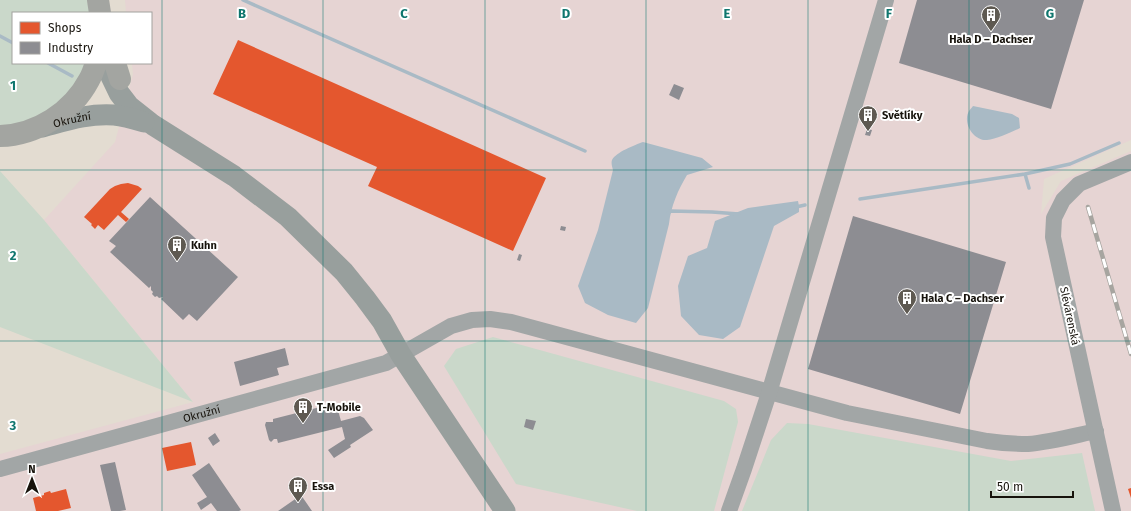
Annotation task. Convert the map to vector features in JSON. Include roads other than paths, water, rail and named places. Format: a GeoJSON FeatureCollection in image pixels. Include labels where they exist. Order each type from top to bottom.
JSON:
{"type":"FeatureCollection","features":[{"type":"Feature","properties":{"kind":"highway"},"geometry":{"type":"LineString","coordinates":[[0,136],[22,133],[37,128],[68,108],[80,95],[89,80],[96,64]]}},
{"type":"Feature","properties":{"kind":"main road","name":"Okružní"},"geometry":{"type":"LineString","coordinates":[[105,64],[119,93],[129,106],[153,125],[234,176],[288,217],[344,272],[366,298],[382,321],[401,355],[505,511]]}},
{"type":"Feature","properties":{"kind":"main road"},"geometry":{"type":"LineString","coordinates":[[117,71],[126,90],[135,102],[191,148]]}},
{"type":"Feature","properties":{"kind":"main road","name":"Okružní"},"geometry":{"type":"LineString","coordinates":[[37,128],[86,116],[97,115],[128,117],[153,125]]}},
{"type":"Feature","properties":{"kind":"street"},"geometry":{"type":"LineString","coordinates":[[729,511],[769,392],[886,0]]}},
{"type":"Feature","properties":{"kind":"street","name":"Slévárenská"},"geometry":{"type":"LineString","coordinates":[[1113,511],[1053,237],[1054,218],[1063,200],[1079,184],[1131,162]]}},
{"type":"Feature","properties":{"kind":"street"},"geometry":{"type":"LineString","coordinates":[[401,355],[451,326],[472,320],[490,319],[510,322],[548,332],[847,413],[987,441],[1008,444],[1028,444],[1096,432]]}},
{"type":"Feature","properties":{"kind":"street","name":"Okružní"},"geometry":{"type":"LineString","coordinates":[[0,469],[386,363],[401,355]]}},
{"type":"Feature","properties":{"kind":"water"},"geometry":{"type":"Polygon","coordinates":[[[973,106],[1012,114],[1019,118],[1020,128],[1004,135],[982,140],[970,130],[968,126],[967,116],[973,106]]]}},
{"type":"Feature","properties":{"kind":"water"},"geometry":{"type":"Polygon","coordinates":[[[643,142],[702,158],[713,167],[687,175],[675,198],[648,308],[636,323],[608,315],[585,303],[578,286],[598,230],[613,170],[612,160],[617,154],[643,142]]]}},
{"type":"Feature","properties":{"kind":"water"},"geometry":{"type":"Polygon","coordinates":[[[798,201],[799,212],[774,226],[740,327],[723,339],[699,335],[681,316],[678,286],[688,256],[707,248],[715,221],[748,208],[798,201]]]}},
{"type":"Feature","properties":{"kind":"waterway"},"geometry":{"type":"LineString","coordinates":[[243,0],[585,151]]}},
{"type":"Feature","properties":{"kind":"waterway"},"geometry":{"type":"LineString","coordinates":[[0,36],[12,42]]}},
{"type":"Feature","properties":{"kind":"waterway"},"geometry":{"type":"LineString","coordinates":[[50,64],[72,76]]}},
{"type":"Feature","properties":{"kind":"waterway"},"geometry":{"type":"LineString","coordinates":[[860,199],[1025,174],[1070,164],[1119,143]]}},
{"type":"Feature","properties":{"kind":"waterway"},"geometry":{"type":"LineString","coordinates":[[1025,174],[1029,188]]}},
{"type":"Feature","properties":{"kind":"waterway"},"geometry":{"type":"LineString","coordinates":[[796,207],[805,205]]}},
{"type":"Feature","properties":{"kind":"waterway"},"geometry":{"type":"LineString","coordinates":[[668,213],[671,211],[739,214]]}},
{"type":"Feature","properties":{"kind":"railway"},"geometry":{"type":"LineString","coordinates":[[1088,207],[1131,354]]}},
{"type":"Feature","properties":{"kind":"place","name":"Hala D – Dachser"},"geometry":{"type":"Point","coordinates":[991,32]}},
{"type":"Feature","properties":{"kind":"place","name":"Světlíky"},"geometry":{"type":"Point","coordinates":[868,132]}},
{"type":"Feature","properties":{"kind":"place","name":"Kuhn"},"geometry":{"type":"Point","coordinates":[177,262]}},
{"type":"Feature","properties":{"kind":"place","name":"Hala C – Dachser"},"geometry":{"type":"Point","coordinates":[907,315]}},
{"type":"Feature","properties":{"kind":"place","name":"T-Mobile"},"geometry":{"type":"Point","coordinates":[303,424]}},
{"type":"Feature","properties":{"kind":"place","name":"Essa"},"geometry":{"type":"Point","coordinates":[298,503]}}]}
